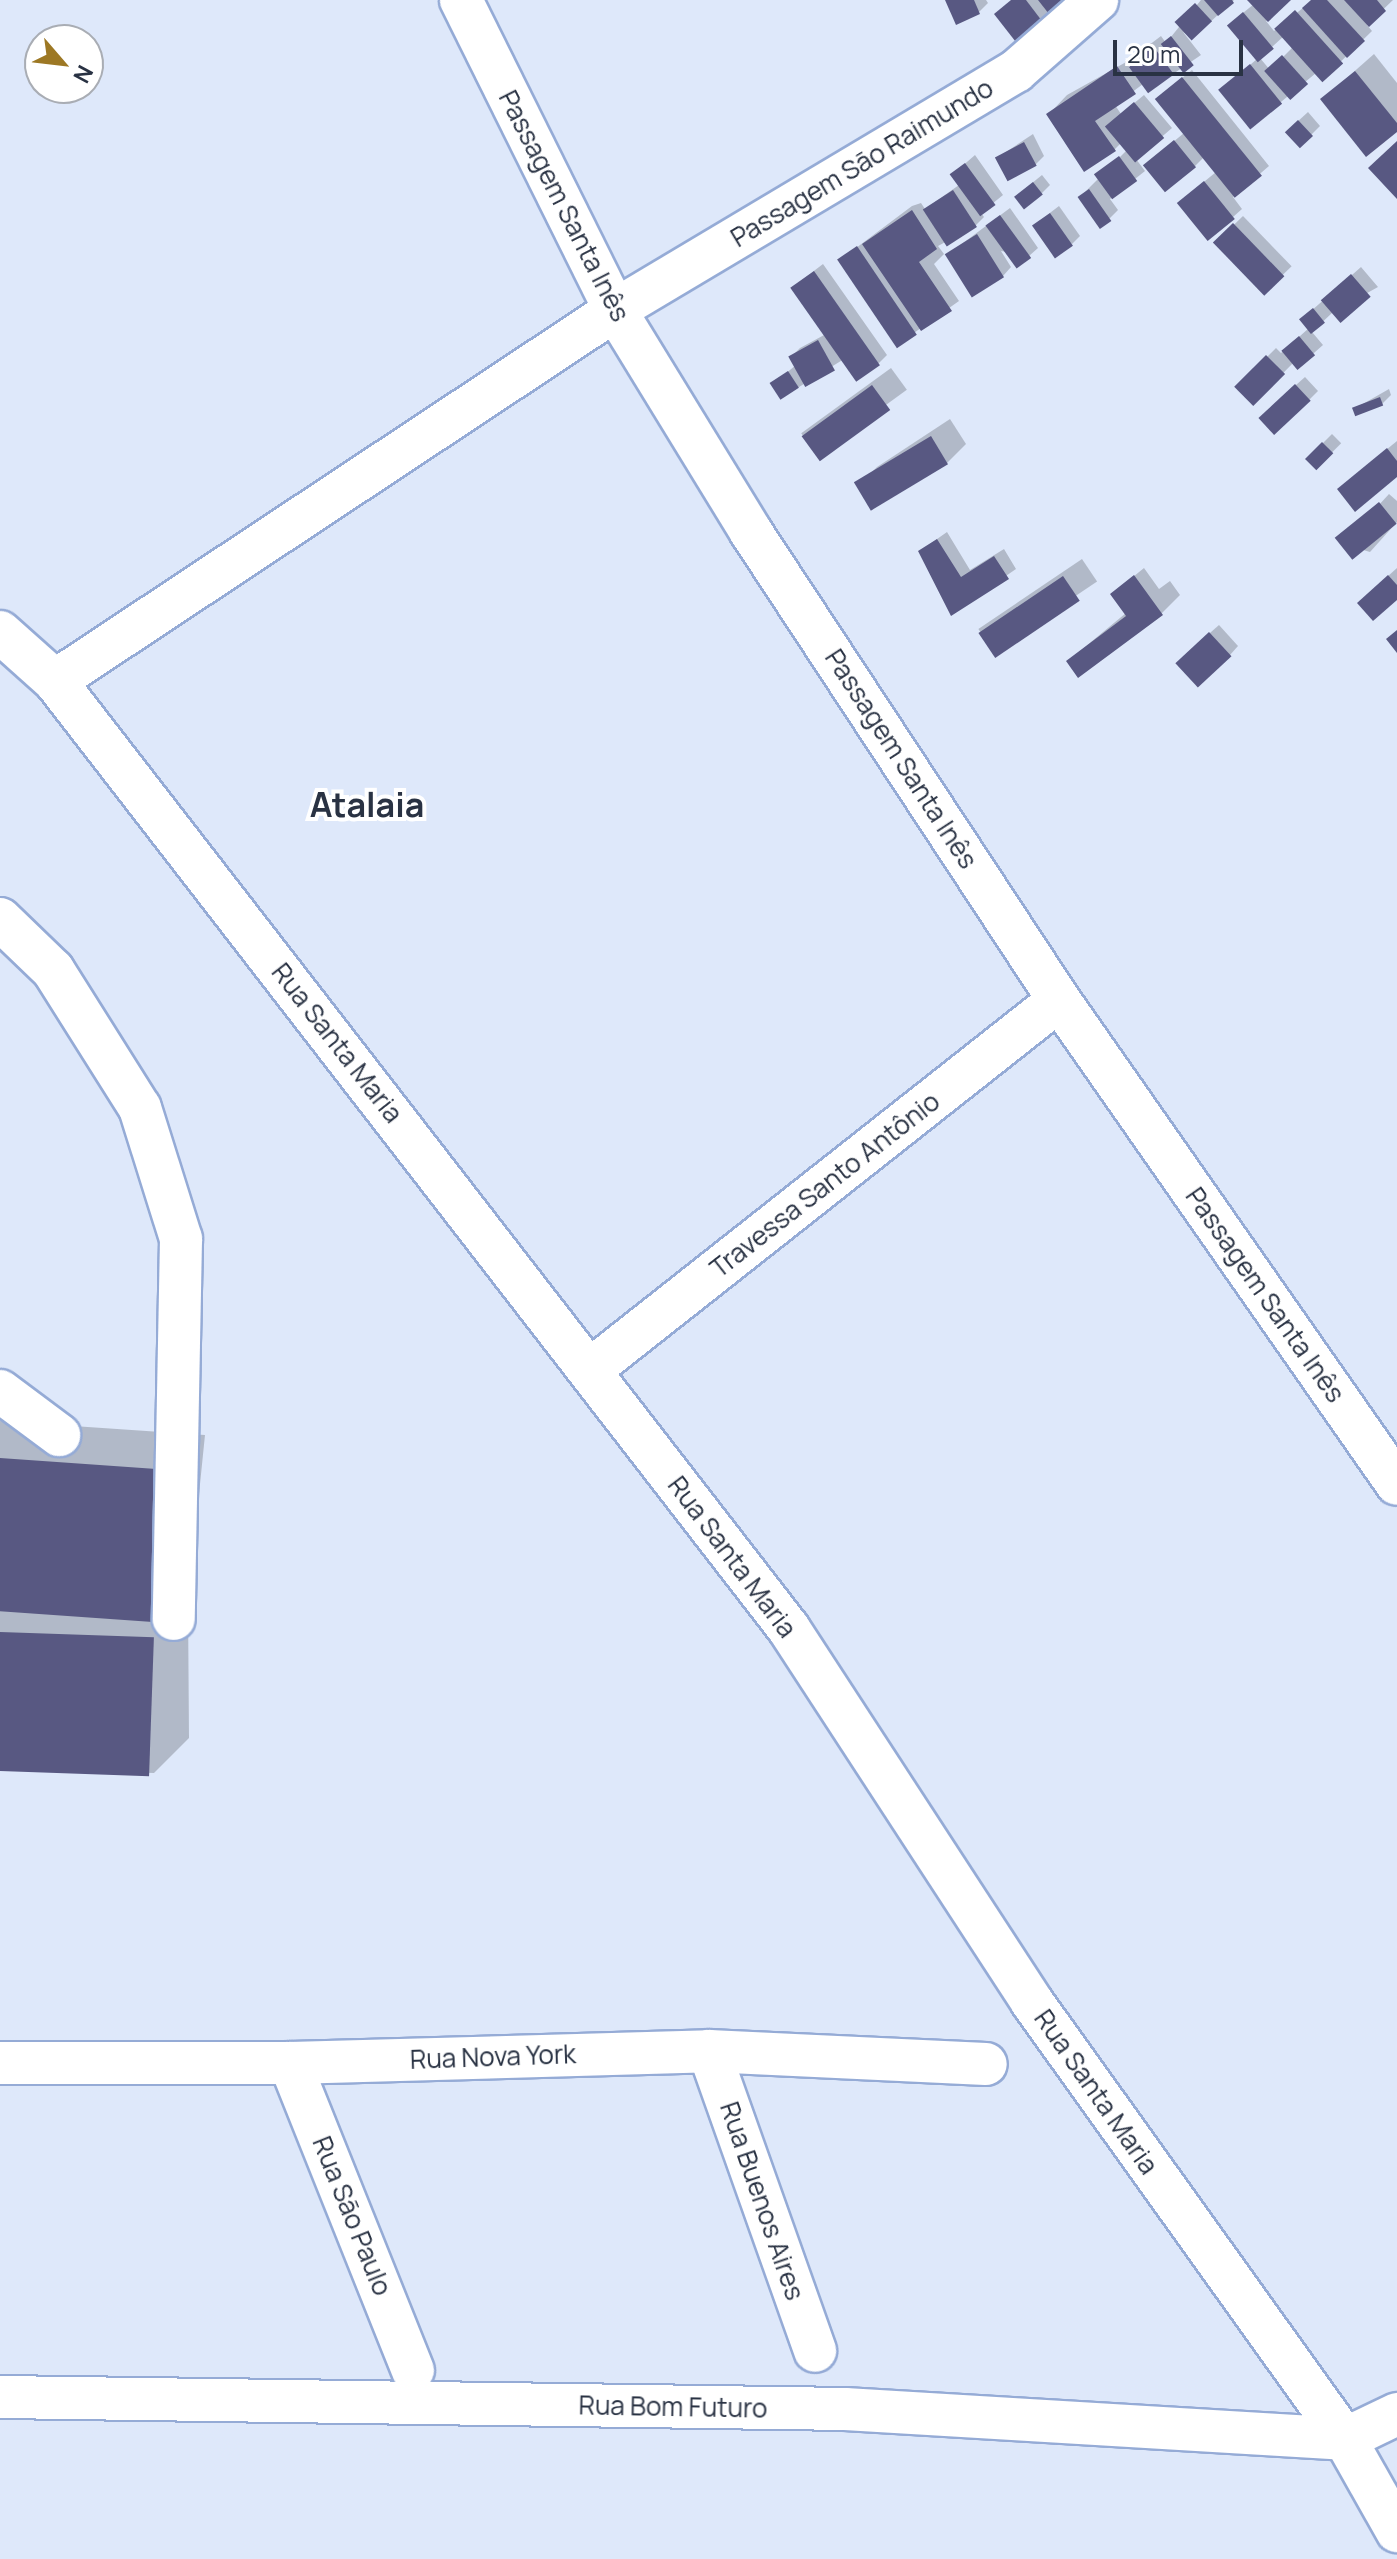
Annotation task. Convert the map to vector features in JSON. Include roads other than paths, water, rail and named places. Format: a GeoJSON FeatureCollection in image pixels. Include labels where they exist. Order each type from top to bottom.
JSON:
{"type":"FeatureCollection","features":[{"type":"Feature","properties":{"kind":"street","name":"Passagem Santa Inês"},"geometry":{"type":"LineString","coordinates":[[461,0],[615,310],[751,532],[1059,1000],[1397,1484]]}},
{"type":"Feature","properties":{"kind":"street","name":"Passagem São Raimundo"},"geometry":{"type":"LineString","coordinates":[[55,681],[615,310],[1016,71],[1097,0]]}},
{"type":"Feature","properties":{"kind":"street","name":"Rua Santa Maria"},"geometry":{"type":"LineString","coordinates":[[0,632],[55,681],[789,1629],[1032,2002],[1345,2439],[1397,2531]]}},
{"type":"Feature","properties":{"kind":"street"},"geometry":{"type":"LineString","coordinates":[[0,919],[53,970],[140,1108],[181,1239],[174,1619]]}},
{"type":"Feature","properties":{"kind":"street","name":"Travessa Santo Antônio"},"geometry":{"type":"LineString","coordinates":[[590,1370],[1059,1000]]}},
{"type":"Feature","properties":{"kind":"street"},"geometry":{"type":"LineString","coordinates":[[0,1391],[59,1435]]}},
{"type":"Feature","properties":{"kind":"street","name":"Rua Nova York"},"geometry":{"type":"LineString","coordinates":[[0,2063],[290,2063],[709,2051],[986,2064]]}},
{"type":"Feature","properties":{"kind":"street","name":"Rua Buenos Aires"},"geometry":{"type":"LineString","coordinates":[[709,2051],[815,2351]]}},
{"type":"Feature","properties":{"kind":"street","name":"Rua São Paulo"},"geometry":{"type":"LineString","coordinates":[[290,2063],[413,2370]]}},
{"type":"Feature","properties":{"kind":"street","name":"Rua Bom Futuro"},"geometry":{"type":"LineString","coordinates":[[0,2397],[845,2409],[1345,2439]]}},
{"type":"Feature","properties":{"kind":"street"},"geometry":{"type":"LineString","coordinates":[[1345,2439],[1397,2414]]}},
{"type":"Feature","properties":{"kind":"district","name":"Atalaia"},"geometry":{"type":"Point","coordinates":[367,805]}}]}
